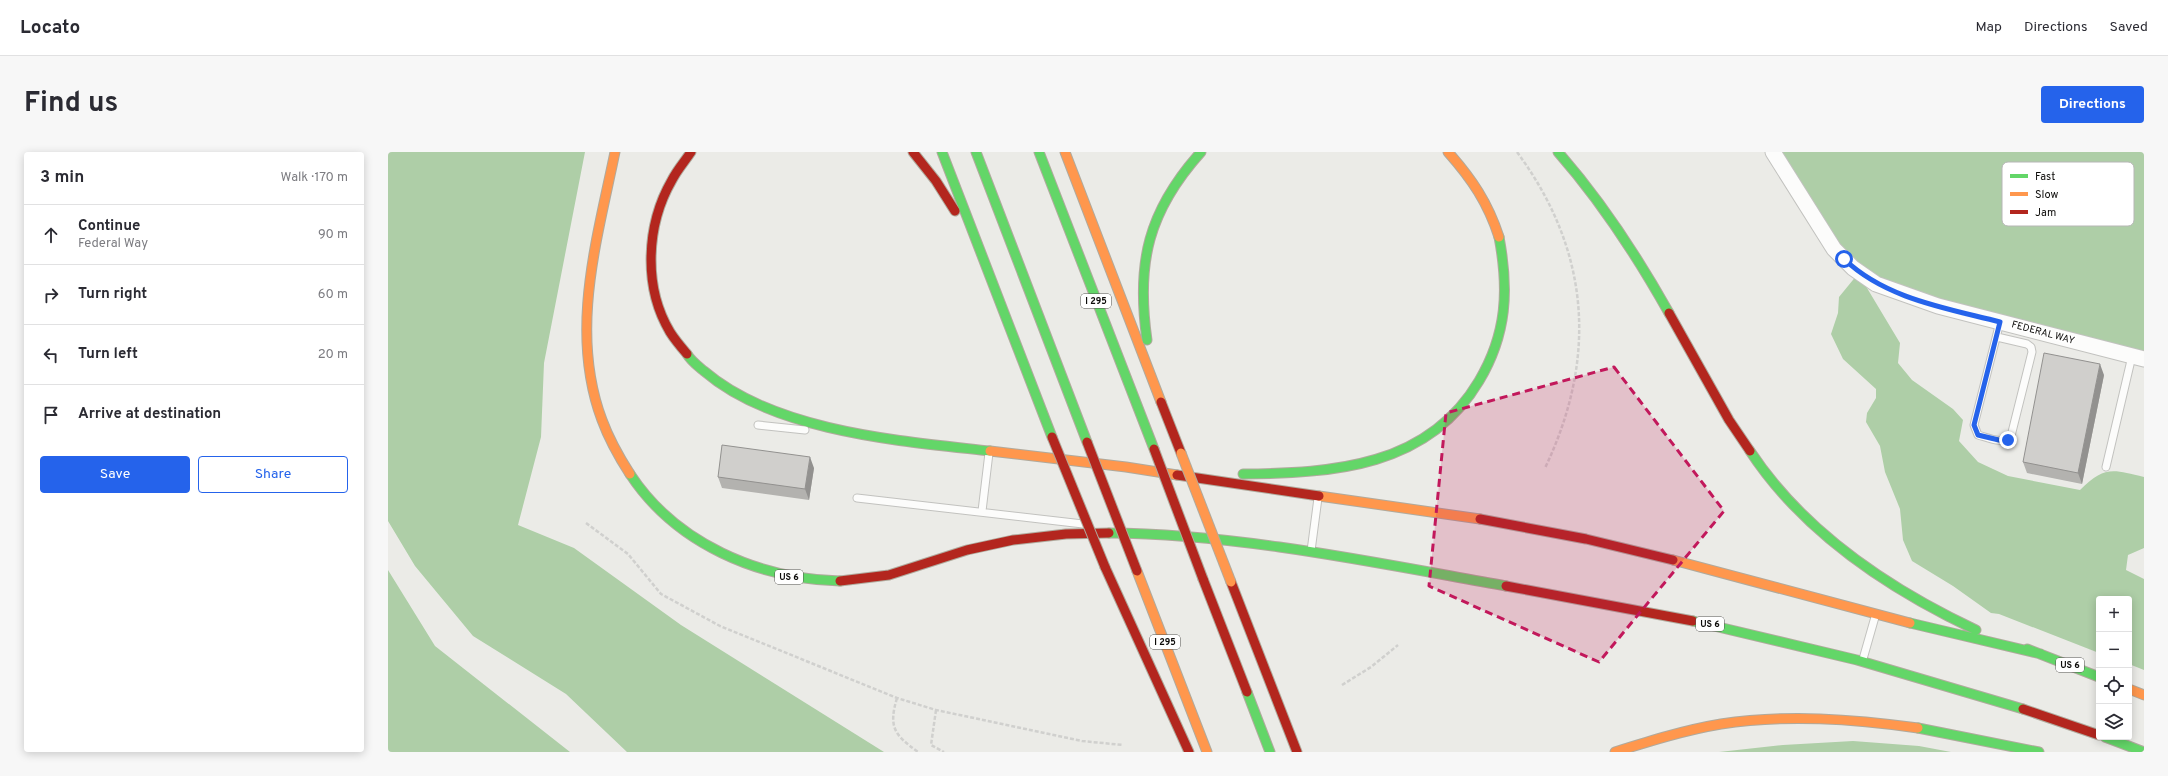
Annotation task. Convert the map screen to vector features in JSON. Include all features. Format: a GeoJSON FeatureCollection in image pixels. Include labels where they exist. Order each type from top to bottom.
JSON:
{"type":"FeatureCollection","features":[{"type":"Feature","properties":{"kind":"highway","name":"US 6"},"geometry":{"type":"LineString","coordinates":[[615,152],[587,306],[586,353],[594,399],[610,442],[636,482],[667,517],[705,545],[726,556],[769,572],[792,577],[839,581],[885,576],[972,548],[1040,537],[1121,533],[1238,543],[1311,553],[1671,616],[1770,637],[1995,699],[2096,734]]}},
{"type":"Feature","properties":{"kind":"highway"},"geometry":{"type":"LineString","coordinates":[[691,152],[672,176],[654,219],[651,234],[651,264],[656,296],[667,326],[676,341],[699,368],[713,378],[748,398],[816,423],[861,435],[908,442],[1130,468],[1318,495],[1553,532],[1672,559],[1948,633],[2041,654]]}},
{"type":"Feature","properties":{"kind":"highway"},"geometry":{"type":"LineString","coordinates":[[913,152],[936,181],[956,214],[1003,309]]}},
{"type":"Feature","properties":{"kind":"highway"},"geometry":{"type":"LineString","coordinates":[[942,152],[1052,437],[1105,567],[1189,752]]}},
{"type":"Feature","properties":{"kind":"highway","name":"I 295"},"geometry":{"type":"LineString","coordinates":[[976,152],[1208,752]]}},
{"type":"Feature","properties":{"kind":"highway","name":"I 295"},"geometry":{"type":"LineString","coordinates":[[1039,152],[1270,752]]}},
{"type":"Feature","properties":{"kind":"highway"},"geometry":{"type":"LineString","coordinates":[[1065,152],[1297,752]]}},
{"type":"Feature","properties":{"kind":"highway"},"geometry":{"type":"LineString","coordinates":[[1164,409],[1150,355],[1144,320],[1142,283],[1144,261],[1149,234],[1163,202],[1182,173],[1201,152]]}},
{"type":"Feature","properties":{"kind":"highway"},"geometry":{"type":"LineString","coordinates":[[1130,468],[1243,474],[1293,472],[1345,467],[1380,458],[1408,447],[1434,433],[1453,416],[1476,387],[1492,358],[1503,323],[1507,288],[1504,253],[1493,216],[1469,175],[1448,152]]}},
{"type":"Feature","properties":{"kind":"highway","name":"US 6"},"geometry":{"type":"LineString","coordinates":[[1558,152],[1584,181],[1613,218],[1638,258],[1730,422],[1756,459],[1802,513],[1854,559],[1912,598],[1975,630],[2096,676]]}},
{"type":"Feature","properties":{"kind":"highway"},"geometry":{"type":"LineString","coordinates":[[2132,690],[2144,695]]}},
{"type":"Feature","properties":{"kind":"highway"},"geometry":{"type":"LineString","coordinates":[[1615,752],[1671,734],[1713,725],[1761,718],[1811,716],[1895,724],[1962,735],[2039,752]]}},
{"type":"Feature","properties":{"kind":"highway"},"geometry":{"type":"LineString","coordinates":[[2113,740],[2144,752]]}},
{"type":"Feature","properties":{"kind":"street","name":"FEDERAL WAY"},"geometry":{"type":"LineString","coordinates":[[1773,152],[1834,249],[1864,277],[1876,284],[1904,295],[2138,358]]}},
{"type":"Feature","properties":{"kind":"lane"},"geometry":{"type":"LineString","coordinates":[[1997,337],[2027,344],[2031,347],[2032,352],[2011,436],[2008,440],[2003,441],[1978,435],[1974,425],[2000,322]]}},
{"type":"Feature","properties":{"kind":"lane"},"geometry":{"type":"LineString","coordinates":[[2106,467],[2138,358]]}},
{"type":"Feature","properties":{"kind":"lane"},"geometry":{"type":"LineString","coordinates":[[758,424],[908,442]]}},
{"type":"Feature","properties":{"kind":"lane"},"geometry":{"type":"LineString","coordinates":[[982,511],[989,451]]}},
{"type":"Feature","properties":{"kind":"lane"},"geometry":{"type":"LineString","coordinates":[[1311,553],[1318,495]]}},
{"type":"Feature","properties":{"kind":"lane"},"geometry":{"type":"LineString","coordinates":[[857,498],[982,511],[1238,543]]}},
{"type":"Feature","properties":{"kind":"lane"},"geometry":{"type":"LineString","coordinates":[[1863,662],[1876,613]]}},
{"type":"Feature","properties":{"kind":"path"},"geometry":{"type":"LineString","coordinates":[[1517,152],[1544,192],[1561,227],[1572,264],[1579,303],[1580,343],[1576,379],[1566,417],[1545,468]]}},
{"type":"Feature","properties":{"kind":"path"},"geometry":{"type":"LineString","coordinates":[[586,523],[628,554],[653,586],[669,600],[720,626],[897,698],[936,710],[1082,740],[1123,744]]}},
{"type":"Feature","properties":{"kind":"path"},"geometry":{"type":"LineString","coordinates":[[1342,685],[1371,667],[1398,645]]}},
{"type":"Feature","properties":{"kind":"path"},"geometry":{"type":"LineString","coordinates":[[897,698],[892,723],[896,733],[918,752]]}},
{"type":"Feature","properties":{"kind":"path"},"geometry":{"type":"LineString","coordinates":[[936,710],[931,745],[944,752]]}},
{"type":"Feature","properties":{"kind":"highlighted area"},"geometry":{"type":"Polygon","coordinates":[[[1614,367],[1724,511],[1599,662],[1429,586],[1446,413],[1614,367]]]}},
{"type":"Feature","properties":{"kind":"green space"},"geometry":{"type":"Polygon","coordinates":[[[388,152],[585,152],[544,363],[541,437],[518,525],[574,548],[681,625],[884,752],[627,752],[566,694],[473,636],[415,566],[388,521],[388,152]]]}},
{"type":"Feature","properties":{"kind":"green space"},"geometry":{"type":"Polygon","coordinates":[[[1774,152],[2144,152],[2144,358],[1953,308],[1859,273],[1774,152]]]}},
{"type":"Feature","properties":{"kind":"green space"},"geometry":{"type":"Polygon","coordinates":[[[1857,275],[1864,283],[1900,343],[1898,363],[1912,380],[1953,409],[1963,420],[1959,441],[1978,462],[2008,476],[2080,490],[2088,482],[2102,473],[2116,471],[2144,477],[2144,548],[2128,555],[2126,570],[2144,579],[2144,670],[2132,665],[2132,596],[2096,596],[2096,652],[1999,614],[1991,613],[1953,586],[1912,561],[1903,540],[1900,509],[1885,472],[1880,446],[1866,422],[1867,413],[1876,398],[1876,389],[1843,359],[1831,334],[1838,313],[1839,297],[1857,275]]]}},
{"type":"Feature","properties":{"kind":"green space"},"geometry":{"type":"Polygon","coordinates":[[[388,570],[435,646],[570,752],[388,752],[388,570]]]}},
{"type":"Feature","properties":{"kind":"green space"},"geometry":{"type":"Polygon","coordinates":[[[1853,741],[1919,746],[1951,752],[1719,752],[1783,745],[1853,741]]]}},
{"type":"Feature","properties":{"kind":"building"},"geometry":{"type":"Polygon","coordinates":[[[2044,353],[2100,364],[2078,473],[2023,462],[2044,353]]]}},
{"type":"Feature","properties":{"kind":"building"},"geometry":{"type":"Polygon","coordinates":[[[722,445],[810,457],[805,489],[718,477],[722,445]]]}},
{"type":"Feature","properties":{"kind":"traffic: fast"},"geometry":{"type":"LineString","coordinates":[[942,152],[1052,437]]}},
{"type":"Feature","properties":{"kind":"traffic: fast"},"geometry":{"type":"LineString","coordinates":[[976,152],[1087,442]]}},
{"type":"Feature","properties":{"kind":"traffic: fast"},"geometry":{"type":"LineString","coordinates":[[1039,152],[1154,449]]}},
{"type":"Feature","properties":{"kind":"traffic: fast"},"geometry":{"type":"LineString","coordinates":[[1147,340],[1143,286],[1145,262],[1150,239],[1158,217],[1169,195],[1183,174],[1201,152]]}},
{"type":"Feature","properties":{"kind":"traffic: fast"},"geometry":{"type":"LineString","coordinates":[[1558,152],[1589,190],[1618,230],[1669,313]]}},
{"type":"Feature","properties":{"kind":"traffic: fast"},"geometry":{"type":"LineString","coordinates":[[1243,474],[1311,471],[1344,467],[1376,459],[1406,448],[1433,432],[1458,410],[1479,381],[1495,346],[1500,329],[1503,311],[1504,275],[1499,237]]}},
{"type":"Feature","properties":{"kind":"traffic: fast"},"geometry":{"type":"LineString","coordinates":[[687,354],[704,371],[733,392],[766,408],[802,420],[840,430],[879,437],[990,451]]}},
{"type":"Feature","properties":{"kind":"traffic: fast"},"geometry":{"type":"LineString","coordinates":[[1750,451],[1772,481],[1796,508],[1822,533],[1851,556],[1880,577],[1912,596],[1976,630]]}},
{"type":"Feature","properties":{"kind":"traffic: fast"},"geometry":{"type":"LineString","coordinates":[[630,474],[649,499],[671,520],[695,538],[722,553],[750,565],[779,573],[810,579],[840,581]]}},
{"type":"Feature","properties":{"kind":"traffic: fast"},"geometry":{"type":"LineString","coordinates":[[1109,533],[1208,538],[1258,544],[1358,559],[1506,586]]}},
{"type":"Feature","properties":{"kind":"traffic: fast"},"geometry":{"type":"LineString","coordinates":[[1693,621],[1857,660],[2023,709]]}},
{"type":"Feature","properties":{"kind":"traffic: fast"},"geometry":{"type":"LineString","coordinates":[[1910,623],[2041,654]]}},
{"type":"Feature","properties":{"kind":"traffic: fast"},"geometry":{"type":"LineString","coordinates":[[2027,649],[2096,676]]}},
{"type":"Feature","properties":{"kind":"traffic: fast"},"geometry":{"type":"LineString","coordinates":[[1247,692],[1270,752]]}},
{"type":"Feature","properties":{"kind":"traffic: fast"},"geometry":{"type":"LineString","coordinates":[[1918,728],[2039,752]]}},
{"type":"Feature","properties":{"kind":"traffic: fast"},"geometry":{"type":"LineString","coordinates":[[2113,740],[2144,752]]}},
{"type":"Feature","properties":{"kind":"traffic: slow"},"geometry":{"type":"LineString","coordinates":[[615,152],[594,252],[589,286],[587,320],[588,353],[592,387],[602,420],[614,448],[630,474]]}},
{"type":"Feature","properties":{"kind":"traffic: slow"},"geometry":{"type":"LineString","coordinates":[[1065,152],[1161,402]]}},
{"type":"Feature","properties":{"kind":"traffic: slow"},"geometry":{"type":"LineString","coordinates":[[1448,152],[1472,182],[1490,213],[1499,237]]}},
{"type":"Feature","properties":{"kind":"traffic: slow"},"geometry":{"type":"LineString","coordinates":[[990,451],[1126,467],[1177,475]]}},
{"type":"Feature","properties":{"kind":"traffic: slow"},"geometry":{"type":"LineString","coordinates":[[1181,453],[1231,582]]}},
{"type":"Feature","properties":{"kind":"traffic: slow"},"geometry":{"type":"LineString","coordinates":[[1319,496],[1480,519]]}},
{"type":"Feature","properties":{"kind":"traffic: slow"},"geometry":{"type":"LineString","coordinates":[[1673,560],[1910,623]]}},
{"type":"Feature","properties":{"kind":"traffic: slow"},"geometry":{"type":"LineString","coordinates":[[1137,571],[1207,752]]}},
{"type":"Feature","properties":{"kind":"traffic: slow"},"geometry":{"type":"LineString","coordinates":[[2132,690],[2144,695]]}},
{"type":"Feature","properties":{"kind":"traffic: slow"},"geometry":{"type":"LineString","coordinates":[[1615,752],[1694,729],[1721,724],[1770,719],[1795,718],[1845,720],[1918,728]]}},
{"type":"Feature","properties":{"kind":"traffic: jam"},"geometry":{"type":"LineString","coordinates":[[687,354],[670,332],[661,314],[655,296],[651,256],[657,216],[663,198],[674,176],[691,152]]}},
{"type":"Feature","properties":{"kind":"traffic: jam"},"geometry":{"type":"LineString","coordinates":[[913,152],[936,181],[955,211]]}},
{"type":"Feature","properties":{"kind":"traffic: jam"},"geometry":{"type":"LineString","coordinates":[[1669,313],[1729,420],[1750,451]]}},
{"type":"Feature","properties":{"kind":"traffic: jam"},"geometry":{"type":"LineString","coordinates":[[1161,402],[1181,453]]}},
{"type":"Feature","properties":{"kind":"traffic: jam"},"geometry":{"type":"LineString","coordinates":[[1052,437],[1105,567]]}},
{"type":"Feature","properties":{"kind":"traffic: jam"},"geometry":{"type":"LineString","coordinates":[[1087,442],[1137,571]]}},
{"type":"Feature","properties":{"kind":"traffic: jam"},"geometry":{"type":"LineString","coordinates":[[1154,449],[1203,579]]}},
{"type":"Feature","properties":{"kind":"traffic: jam"},"geometry":{"type":"LineString","coordinates":[[1177,475],[1319,496]]}},
{"type":"Feature","properties":{"kind":"traffic: jam"},"geometry":{"type":"LineString","coordinates":[[1480,519],[1586,539],[1673,560]]}},
{"type":"Feature","properties":{"kind":"traffic: jam"},"geometry":{"type":"LineString","coordinates":[[840,581],[889,575],[967,550],[1013,540],[1066,534],[1109,533]]}},
{"type":"Feature","properties":{"kind":"traffic: jam"},"geometry":{"type":"LineString","coordinates":[[1105,567],[1189,752]]}},
{"type":"Feature","properties":{"kind":"traffic: jam"},"geometry":{"type":"LineString","coordinates":[[1203,579],[1247,692]]}},
{"type":"Feature","properties":{"kind":"traffic: jam"},"geometry":{"type":"LineString","coordinates":[[1231,582],[1297,752]]}},
{"type":"Feature","properties":{"kind":"traffic: jam"},"geometry":{"type":"LineString","coordinates":[[1506,586],[1693,621]]}},
{"type":"Feature","properties":{"kind":"traffic: jam"},"geometry":{"type":"LineString","coordinates":[[2023,709],[2096,734]]}},
{"type":"Feature","properties":{"kind":"route"},"geometry":{"type":"LineString","coordinates":[[1844,259],[1864,277],[1876,284],[1938,306],[2000,322],[1974,425],[1975,431],[1978,435],[2003,441],[2008,440]]}}]}
